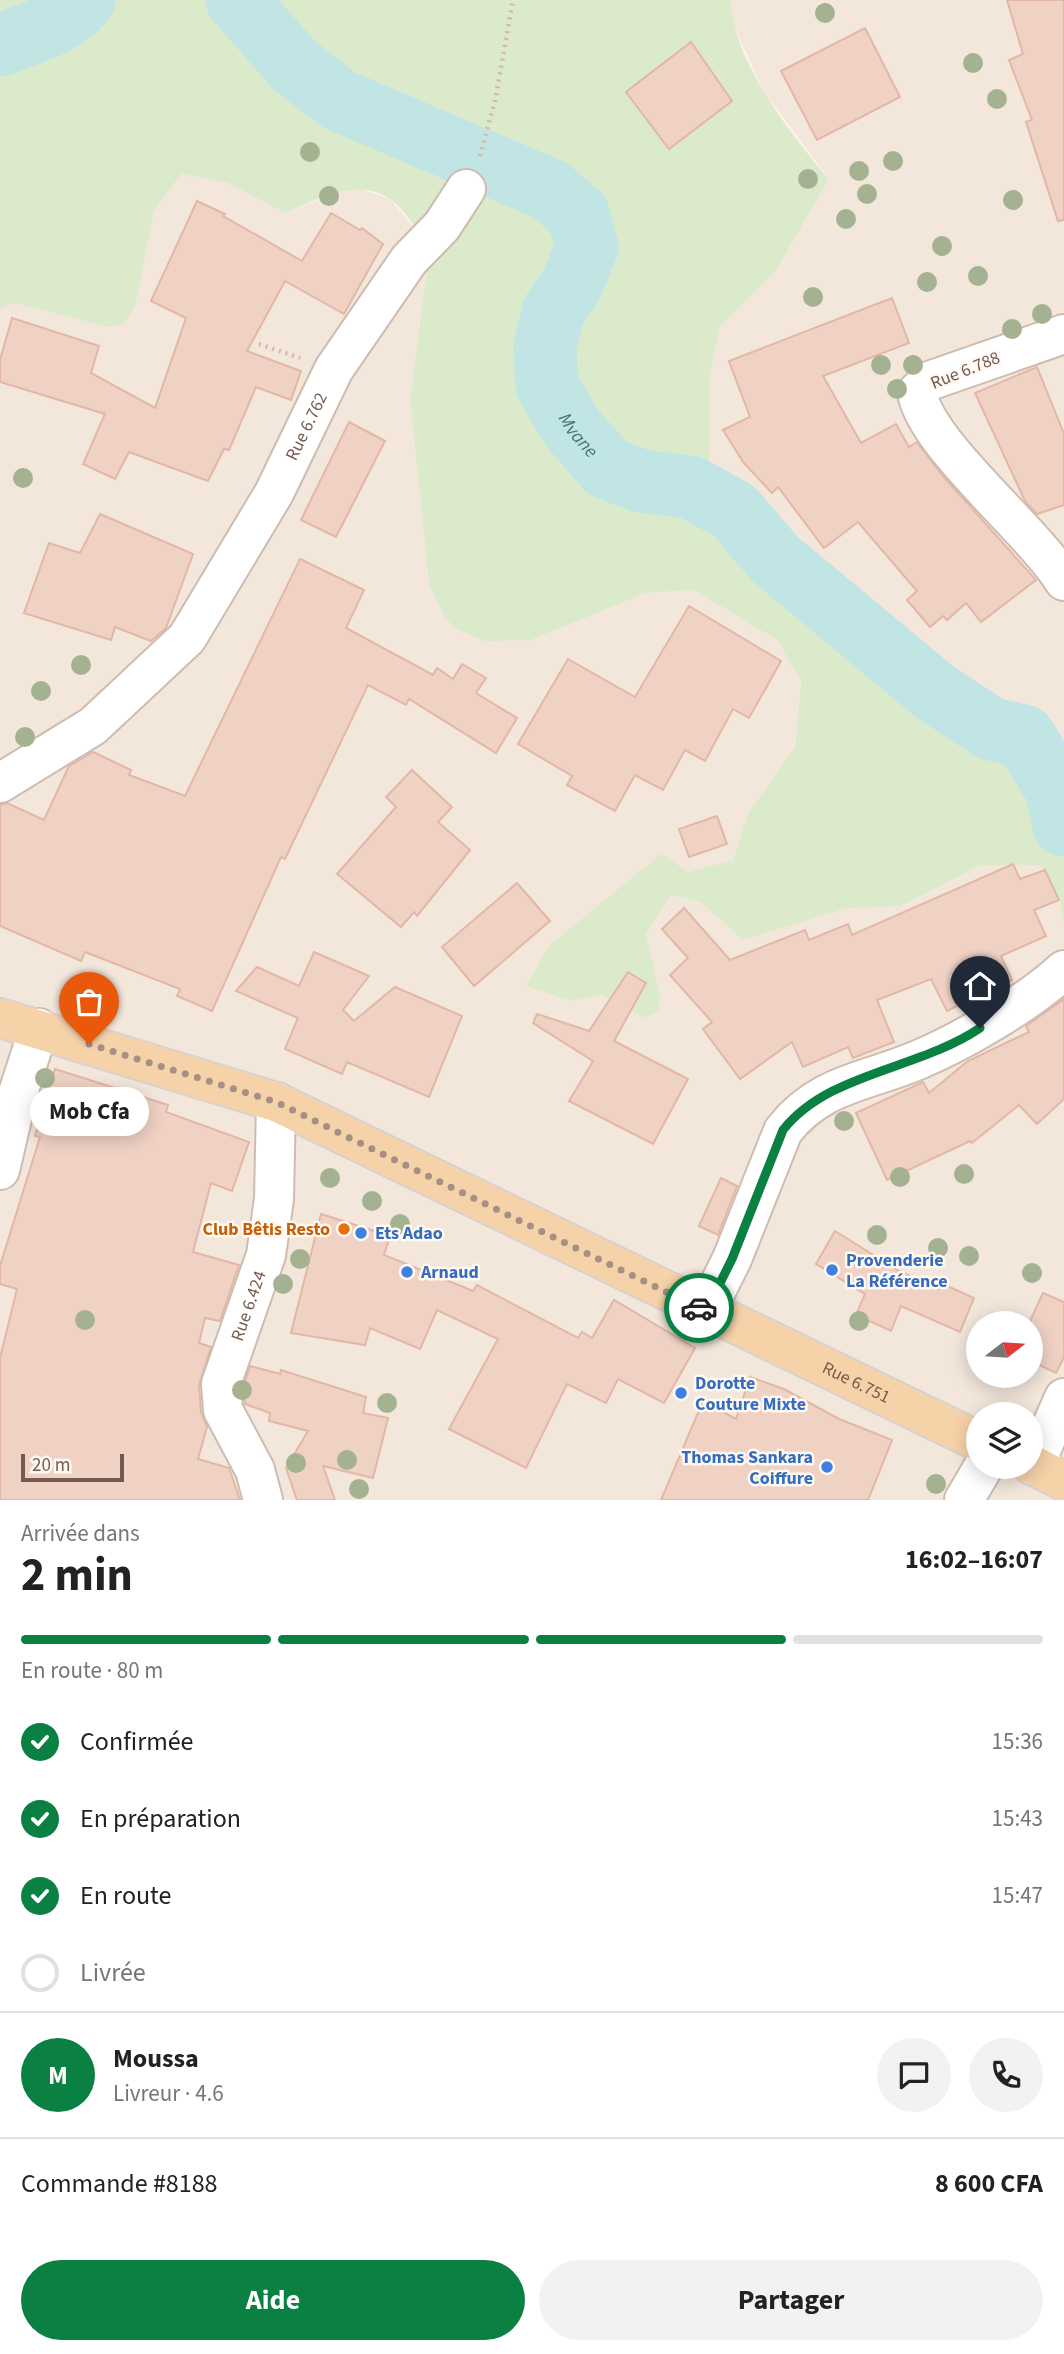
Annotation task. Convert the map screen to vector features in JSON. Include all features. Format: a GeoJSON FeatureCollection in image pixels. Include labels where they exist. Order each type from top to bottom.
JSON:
{"type":"FeatureCollection","features":[{"type":"Feature","properties":{"kind":"main road","name":"Rue 6.751"},"geometry":{"type":"LineString","coordinates":[[0,1018],[276,1102],[966,1435]]}},
{"type":"Feature","properties":{"kind":"street","name":"Rue 6.762"},"geometry":{"type":"LineString","coordinates":[[0,783],[93,726],[187,638],[274,493],[334,369],[410,260],[442,226],[466,189]]}},
{"type":"Feature","properties":{"kind":"street","name":"Rue 6.788"},"geometry":{"type":"LineString","coordinates":[[1064,334],[929,381],[917,392],[919,407],[939,438],[1037,542],[1064,581]]}},
{"type":"Feature","properties":{"kind":"street"},"geometry":{"type":"LineString","coordinates":[[706,1311],[732,1259],[783,1130],[795,1115],[819,1097],[961,1041],[1064,970]]}},
{"type":"Feature","properties":{"kind":"street"},"geometry":{"type":"LineString","coordinates":[[0,1170],[18,1093],[38,1028]]}},
{"type":"Feature","properties":{"kind":"street","name":"Rue 6.424"},"geometry":{"type":"LineString","coordinates":[[263,1500],[255,1470],[223,1410],[221,1384],[266,1255],[274,1199],[276,1102]]}},
{"type":"Feature","properties":{"kind":"street"},"geometry":{"type":"LineString","coordinates":[[1043,1470],[1064,1398]]}},
{"type":"Feature","properties":{"kind":"street"},"geometry":{"type":"LineString","coordinates":[[964,1500],[976,1479]]}},
{"type":"Feature","properties":{"kind":"path"},"geometry":{"type":"LineString","coordinates":[[466,189],[482,153],[513,0]]}},
{"type":"Feature","properties":{"kind":"shaded area"},"geometry":{"type":"Polygon","coordinates":[[[264,0],[709,467],[709,380],[720,327],[775,272],[829,179],[764,92],[731,20],[731,0],[1064,0],[1064,900],[1048,862],[264,0]]]}},
{"type":"Feature","properties":{"kind":"shaded area"},"geometry":{"type":"Polygon","coordinates":[[[181,174],[228,183],[285,213],[345,190],[360,189],[390,199],[430,246],[410,398],[429,585],[444,615],[531,640],[646,593],[694,590],[777,640],[801,681],[795,747],[748,813],[733,860],[688,872],[549,946],[526,986],[571,1001],[602,995],[644,1018],[659,1011],[660,995],[646,934],[671,895],[700,902],[743,940],[846,907],[901,906],[981,865],[1041,866],[1060,899],[1064,929],[1064,1500],[0,1500],[0,309],[14,303],[108,327],[136,304],[154,211],[181,174]]]}},
{"type":"Feature","properties":{"kind":"green space"},"geometry":{"type":"Polygon","coordinates":[[[0,0],[731,0],[741,46],[752,71],[782,119],[829,179],[775,272],[720,327],[709,380],[709,467],[757,500],[805,564],[887,611],[957,672],[981,704],[997,744],[1064,812],[1064,929],[1060,899],[1041,866],[981,865],[901,906],[846,908],[743,940],[700,902],[671,895],[646,934],[660,995],[659,1011],[644,1018],[602,995],[571,1001],[526,986],[549,946],[661,854],[688,872],[733,860],[748,813],[795,747],[801,681],[777,640],[694,590],[646,593],[531,640],[484,641],[454,628],[444,615],[429,585],[410,398],[430,246],[401,209],[377,192],[337,192],[285,213],[228,183],[181,174],[154,211],[136,304],[124,324],[108,327],[14,303],[0,309],[0,0]]]}},
{"type":"Feature","properties":{"kind":"building"},"geometry":{"type":"Polygon","coordinates":[[[1007,0],[1064,0],[1064,220],[1058,221],[1026,122],[1032,120],[1009,60],[1023,54],[1007,0]]]}},
{"type":"Feature","properties":{"kind":"building"},"geometry":{"type":"Polygon","coordinates":[[[865,28],[900,97],[817,140],[781,71],[865,28]]]}},
{"type":"Feature","properties":{"kind":"building"},"geometry":{"type":"Polygon","coordinates":[[[691,42],[732,101],[669,149],[626,92],[691,42]]]}},
{"type":"Feature","properties":{"kind":"building"},"geometry":{"type":"Polygon","coordinates":[[[197,201],[225,214],[223,216],[302,261],[331,213],[360,230],[362,228],[383,244],[344,314],[285,281],[247,351],[301,371],[291,400],[256,387],[229,450],[224,449],[208,481],[129,452],[115,479],[83,464],[105,414],[0,382],[0,360],[12,318],[99,346],[91,373],[155,408],[186,318],[151,301],[197,201]]]}},
{"type":"Feature","properties":{"kind":"building"},"geometry":{"type":"Polygon","coordinates":[[[892,298],[909,343],[823,376],[861,443],[896,424],[909,447],[917,442],[942,475],[1036,580],[981,622],[966,603],[947,620],[943,616],[930,627],[907,600],[917,591],[858,522],[824,548],[778,487],[772,493],[743,462],[723,430],[750,417],[729,361],[892,298]]]}},
{"type":"Feature","properties":{"kind":"building"},"geometry":{"type":"Polygon","coordinates":[[[1037,367],[1064,434],[1064,505],[1037,514],[1025,501],[975,393],[1037,367]]]}},
{"type":"Feature","properties":{"kind":"building"},"geometry":{"type":"Polygon","coordinates":[[[349,422],[385,441],[336,537],[301,520],[349,422]]]}},
{"type":"Feature","properties":{"kind":"building"},"geometry":{"type":"Polygon","coordinates":[[[100,514],[193,554],[166,628],[151,641],[115,627],[111,640],[24,613],[49,543],[80,553],[100,514]]]}},
{"type":"Feature","properties":{"kind":"building"},"geometry":{"type":"Polygon","coordinates":[[[300,559],[364,590],[346,628],[433,675],[437,668],[453,679],[462,664],[486,678],[476,693],[517,718],[496,753],[409,699],[406,705],[368,685],[285,859],[281,857],[212,1011],[177,996],[180,989],[85,952],[81,961],[0,926],[0,805],[7,803],[44,820],[69,766],[93,752],[131,770],[129,775],[185,796],[300,559]]]}},
{"type":"Feature","properties":{"kind":"building"},"geometry":{"type":"Polygon","coordinates":[[[689,606],[781,661],[749,718],[733,709],[705,761],[685,750],[663,790],[635,775],[615,811],[567,785],[572,776],[518,744],[568,659],[635,697],[689,606]]]}},
{"type":"Feature","properties":{"kind":"building"},"geometry":{"type":"Polygon","coordinates":[[[412,770],[452,807],[438,822],[470,850],[417,916],[414,912],[401,927],[337,874],[396,807],[386,797],[412,770]]]}},
{"type":"Feature","properties":{"kind":"building"},"geometry":{"type":"Polygon","coordinates":[[[717,816],[727,844],[689,857],[679,829],[717,816]]]}},
{"type":"Feature","properties":{"kind":"building"},"geometry":{"type":"Polygon","coordinates":[[[1013,864],[1020,879],[1045,870],[1059,900],[1034,910],[1046,936],[1001,956],[1012,980],[947,1011],[931,979],[877,1000],[894,1042],[853,1058],[848,1047],[803,1067],[792,1042],[740,1079],[703,1029],[712,1022],[670,975],[688,958],[662,929],[684,908],[730,960],[805,930],[809,940],[848,924],[852,935],[1013,864]]]}},
{"type":"Feature","properties":{"kind":"building"},"geometry":{"type":"Polygon","coordinates":[[[517,883],[550,921],[474,986],[442,947],[517,883]]]}},
{"type":"Feature","properties":{"kind":"building"},"geometry":{"type":"Polygon","coordinates":[[[314,952],[369,976],[343,1010],[354,1021],[395,987],[462,1016],[429,1097],[347,1062],[342,1074],[285,1049],[298,1018],[236,991],[257,967],[299,986],[314,952]]]}},
{"type":"Feature","properties":{"kind":"building"},"geometry":{"type":"Polygon","coordinates":[[[628,972],[646,983],[614,1041],[688,1079],[653,1144],[569,1101],[593,1061],[533,1023],[537,1014],[589,1031],[628,972]]]}},
{"type":"Feature","properties":{"kind":"building"},"geometry":{"type":"Polygon","coordinates":[[[1064,999],[1064,1099],[1037,1124],[1019,1105],[972,1143],[970,1141],[887,1180],[856,1113],[923,1082],[929,1093],[968,1061],[1029,1032],[1026,1026],[1064,999]]]}},
{"type":"Feature","properties":{"kind":"building"},"geometry":{"type":"Polygon","coordinates":[[[55,1069],[168,1105],[166,1112],[249,1142],[232,1191],[211,1183],[193,1252],[239,1265],[220,1321],[205,1318],[199,1343],[211,1347],[199,1385],[201,1412],[207,1427],[198,1459],[229,1468],[240,1500],[0,1500],[0,1358],[17,1289],[0,1284],[0,1266],[40,1137],[35,1136],[55,1069]]]}},
{"type":"Feature","properties":{"kind":"building"},"geometry":{"type":"Polygon","coordinates":[[[721,1178],[737,1186],[718,1235],[699,1226],[721,1178]]]}},
{"type":"Feature","properties":{"kind":"building"},"geometry":{"type":"Polygon","coordinates":[[[321,1214],[390,1236],[384,1255],[473,1291],[477,1285],[578,1338],[582,1332],[592,1338],[614,1300],[695,1348],[664,1403],[618,1379],[606,1403],[567,1384],[526,1468],[449,1429],[498,1339],[437,1310],[420,1349],[370,1328],[365,1345],[291,1333],[321,1214]]]}},
{"type":"Feature","properties":{"kind":"building"},"geometry":{"type":"Polygon","coordinates":[[[835,1231],[899,1271],[939,1289],[941,1283],[974,1298],[969,1311],[966,1311],[960,1332],[901,1306],[891,1331],[856,1315],[865,1294],[816,1264],[835,1231]]]}},
{"type":"Feature","properties":{"kind":"building"},"geometry":{"type":"Polygon","coordinates":[[[1043,1293],[1064,1302],[1064,1357],[1056,1373],[1043,1367],[1043,1311],[1035,1311],[1043,1293]]]}},
{"type":"Feature","properties":{"kind":"building"},"geometry":{"type":"Polygon","coordinates":[[[250,1366],[280,1374],[281,1370],[366,1397],[363,1413],[388,1418],[373,1478],[323,1466],[335,1500],[297,1500],[286,1468],[308,1431],[269,1421],[270,1413],[245,1404],[243,1387],[250,1366]]]}},
{"type":"Feature","properties":{"kind":"building"},"geometry":{"type":"Polygon","coordinates":[[[750,1377],[784,1389],[839,1419],[892,1440],[868,1500],[661,1500],[703,1401],[736,1419],[750,1377]]]}},
{"type":"Feature","properties":{"kind":"waterway","name":"Mvane"},"geometry":{"type":"LineString","coordinates":[[0,45],[56,22],[76,9],[84,0]]}},
{"type":"Feature","properties":{"kind":"waterway","name":"Mvane"},"geometry":{"type":"LineString","coordinates":[[237,0],[295,66],[339,100],[550,190],[578,214],[587,247],[572,284],[553,312],[545,348],[547,386],[573,429],[607,468],[641,481],[690,487],[734,511],[775,559],[935,692],[991,729],[1024,736],[1056,788],[1064,825]]}},
{"type":"Feature","properties":{"kind":"way so far"},"geometry":{"type":"LineString","coordinates":[[89,1044],[276,1102],[699,1308]]}},
{"type":"Feature","properties":{"kind":"place","name":"Mob Cfa"},"geometry":{"type":"Point","coordinates":[89,1044]}},
{"type":"Feature","properties":{"kind":"place","name":"Club Bêtis Resto"},"geometry":{"type":"Point","coordinates":[344,1229]}},
{"type":"Feature","properties":{"kind":"place","name":"Ets Adao"},"geometry":{"type":"Point","coordinates":[361,1233]}},
{"type":"Feature","properties":{"kind":"place","name":"Provenderie La Référence"},"geometry":{"type":"Point","coordinates":[832,1270]}},
{"type":"Feature","properties":{"kind":"place","name":"Arnaud"},"geometry":{"type":"Point","coordinates":[407,1272]}},
{"type":"Feature","properties":{"kind":"place","name":"Dorotte Couture Mixte"},"geometry":{"type":"Point","coordinates":[681,1393]}},
{"type":"Feature","properties":{"kind":"place","name":"Thomas Sankara Coiffure"},"geometry":{"type":"Point","coordinates":[827,1467]}},
{"type":"Feature","properties":{"kind":"route"},"geometry":{"type":"LineString","coordinates":[[699,1308],[706,1311],[732,1259],[783,1130],[795,1115],[819,1097],[916,1061],[961,1041],[980,1028]]}}]}
